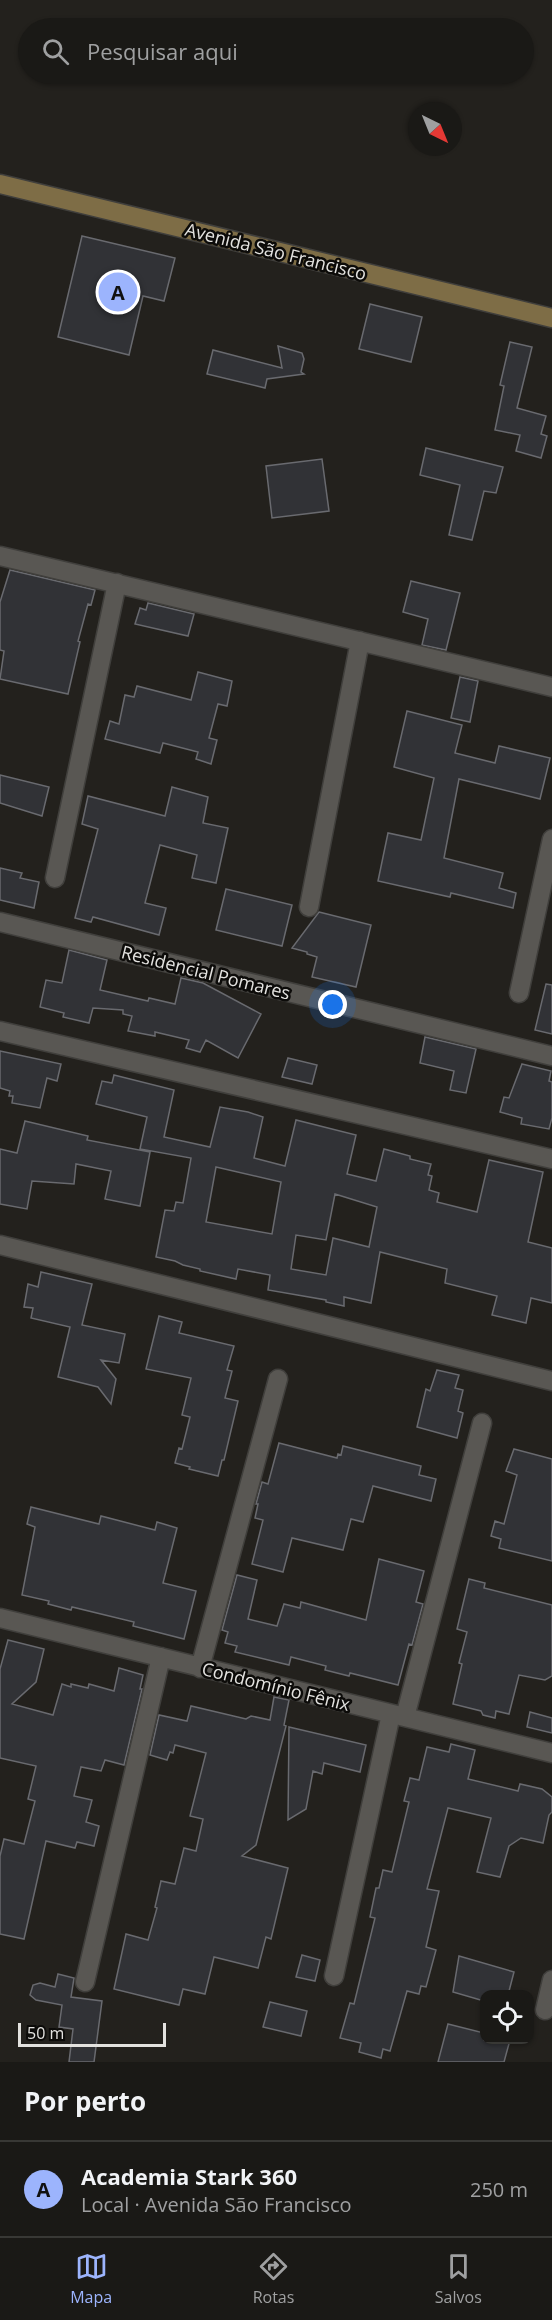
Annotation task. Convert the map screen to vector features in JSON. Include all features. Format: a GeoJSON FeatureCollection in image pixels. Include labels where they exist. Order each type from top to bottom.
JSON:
{"type":"FeatureCollection","features":[{"type":"Feature","properties":{"kind":"street","name":"Avenida São Francisco"},"geometry":{"type":"LineString","coordinates":[[0,184],[552,318]]}},
{"type":"Feature","properties":{"kind":"street"},"geometry":{"type":"LineString","coordinates":[[0,556],[552,687]]}},
{"type":"Feature","properties":{"kind":"street"},"geometry":{"type":"LineString","coordinates":[[56,878],[117,583]]}},
{"type":"Feature","properties":{"kind":"street"},"geometry":{"type":"LineString","coordinates":[[309,907],[360,641]]}},
{"type":"Feature","properties":{"kind":"street"},"geometry":{"type":"LineString","coordinates":[[519,993],[552,839]]}},
{"type":"Feature","properties":{"kind":"street","name":"Residencial Pomares"},"geometry":{"type":"LineString","coordinates":[[0,922],[552,1056]]}},
{"type":"Feature","properties":{"kind":"street"},"geometry":{"type":"LineString","coordinates":[[0,1031],[552,1159]]}},
{"type":"Feature","properties":{"kind":"street"},"geometry":{"type":"LineString","coordinates":[[0,1245],[552,1381]]}},
{"type":"Feature","properties":{"kind":"street"},"geometry":{"type":"LineString","coordinates":[[200,1668],[278,1379]]}},
{"type":"Feature","properties":{"kind":"street"},"geometry":{"type":"LineString","coordinates":[[334,1976],[398,1716],[482,1423]]}},
{"type":"Feature","properties":{"kind":"street","name":"Condomínio Fênix"},"geometry":{"type":"LineString","coordinates":[[0,1618],[552,1753]]}},
{"type":"Feature","properties":{"kind":"street"},"geometry":{"type":"LineString","coordinates":[[85,1982],[161,1658]]}},
{"type":"Feature","properties":{"kind":"street"},"geometry":{"type":"LineString","coordinates":[[545,2010],[552,1980]]}},
{"type":"Feature","properties":{"kind":"building"},"geometry":{"type":"Polygon","coordinates":[[[82,236],[175,258],[164,301],[143,296],[129,355],[58,337],[82,236]]]}},
{"type":"Feature","properties":{"kind":"building"},"geometry":{"type":"Polygon","coordinates":[[[370,304],[422,317],[411,362],[359,349],[370,304]]]}},
{"type":"Feature","properties":{"kind":"building"},"geometry":{"type":"Polygon","coordinates":[[[510,342],[532,347],[517,408],[546,416],[541,434],[547,436],[541,458],[516,451],[520,435],[495,430],[504,386],[500,385],[510,342]]]}},
{"type":"Feature","properties":{"kind":"building"},"geometry":{"type":"Polygon","coordinates":[[[278,346],[302,353],[304,359],[301,372],[304,374],[267,379],[265,388],[207,374],[213,350],[282,368],[278,346]]]}},
{"type":"Feature","properties":{"kind":"building"},"geometry":{"type":"Polygon","coordinates":[[[426,448],[503,467],[496,493],[484,491],[472,540],[449,535],[460,485],[420,475],[426,448]]]}},
{"type":"Feature","properties":{"kind":"building"},"geometry":{"type":"Polygon","coordinates":[[[322,459],[329,511],[272,518],[266,466],[322,459]]]}},
{"type":"Feature","properties":{"kind":"building"},"geometry":{"type":"Polygon","coordinates":[[[10,570],[95,590],[91,605],[88,604],[78,641],[80,642],[68,694],[0,679],[4,651],[0,650],[0,602],[10,570]]]}},
{"type":"Feature","properties":{"kind":"building"},"geometry":{"type":"Polygon","coordinates":[[[411,581],[460,593],[446,650],[422,645],[428,619],[403,612],[411,581]]]}},
{"type":"Feature","properties":{"kind":"building"},"geometry":{"type":"Polygon","coordinates":[[[148,603],[194,614],[188,636],[135,624],[140,608],[146,610],[148,603]]]}},
{"type":"Feature","properties":{"kind":"building"},"geometry":{"type":"Polygon","coordinates":[[[198,672],[232,681],[227,706],[218,704],[209,738],[217,740],[211,764],[196,759],[198,752],[163,743],[160,753],[105,739],[110,721],[119,724],[125,695],[134,697],[137,686],[191,700],[198,672]]]}},
{"type":"Feature","properties":{"kind":"building"},"geometry":{"type":"Polygon","coordinates":[[[460,677],[478,681],[470,722],[451,718],[460,677]]]}},
{"type":"Feature","properties":{"kind":"building"},"geometry":{"type":"Polygon","coordinates":[[[407,711],[462,725],[455,753],[495,763],[499,746],[550,758],[540,799],[459,779],[444,858],[503,873],[499,888],[516,893],[513,908],[451,893],[450,897],[378,881],[388,833],[421,840],[434,778],[394,767],[407,711]]]}},
{"type":"Feature","properties":{"kind":"building"},"geometry":{"type":"Polygon","coordinates":[[[0,775],[49,787],[42,816],[0,803],[0,775]]]}},
{"type":"Feature","properties":{"kind":"building"},"geometry":{"type":"Polygon","coordinates":[[[172,787],[208,797],[203,823],[228,828],[216,883],[192,878],[197,855],[160,845],[145,903],[166,908],[159,935],[93,917],[91,922],[75,918],[98,829],[82,824],[88,796],[165,816],[172,787]]]}},
{"type":"Feature","properties":{"kind":"building"},"geometry":{"type":"Polygon","coordinates":[[[0,868],[22,873],[20,878],[39,882],[34,908],[0,900],[0,868]]]}},
{"type":"Feature","properties":{"kind":"building"},"geometry":{"type":"Polygon","coordinates":[[[226,889],[292,905],[282,946],[216,930],[226,889]]]}},
{"type":"Feature","properties":{"kind":"building"},"geometry":{"type":"Polygon","coordinates":[[[319,912],[371,925],[356,987],[312,977],[317,957],[292,948],[319,912]]]}},
{"type":"Feature","properties":{"kind":"building"},"geometry":{"type":"Polygon","coordinates":[[[69,950],[107,960],[100,990],[148,1001],[149,998],[175,1004],[181,978],[203,983],[261,1014],[238,1058],[206,1040],[200,1052],[186,1048],[189,1040],[155,1032],[155,1036],[128,1031],[132,1016],[123,1014],[123,1010],[93,1008],[89,1023],[63,1017],[64,1013],[40,1007],[46,980],[62,983],[69,950]]]}},
{"type":"Feature","properties":{"kind":"building"},"geometry":{"type":"Polygon","coordinates":[[[546,984],[552,985],[552,1034],[535,1030],[546,984]]]}},
{"type":"Feature","properties":{"kind":"building"},"geometry":{"type":"Polygon","coordinates":[[[425,1037],[476,1049],[466,1093],[450,1090],[454,1071],[420,1063],[425,1037]]]}},
{"type":"Feature","properties":{"kind":"building"},"geometry":{"type":"Polygon","coordinates":[[[0,1051],[61,1064],[57,1081],[47,1078],[40,1108],[12,1103],[13,1096],[9,1096],[10,1091],[0,1088],[0,1051]]]}},
{"type":"Feature","properties":{"kind":"building"},"geometry":{"type":"Polygon","coordinates":[[[288,1058],[317,1065],[312,1084],[282,1077],[288,1058]]]}},
{"type":"Feature","properties":{"kind":"building"},"geometry":{"type":"Polygon","coordinates":[[[522,1064],[551,1071],[549,1081],[552,1082],[552,1118],[549,1129],[521,1124],[522,1118],[500,1112],[504,1097],[509,1098],[522,1064]]]}},
{"type":"Feature","properties":{"kind":"building"},"geometry":{"type":"Polygon","coordinates":[[[114,1075],[174,1090],[164,1137],[210,1147],[220,1107],[248,1112],[263,1117],[254,1158],[285,1166],[296,1120],[356,1135],[347,1174],[376,1181],[384,1149],[410,1156],[410,1159],[431,1164],[428,1175],[432,1176],[429,1190],[439,1193],[437,1202],[477,1212],[489,1160],[543,1172],[528,1242],[552,1248],[552,1303],[531,1298],[526,1323],[492,1315],[497,1296],[445,1283],[447,1269],[380,1252],[371,1303],[344,1297],[344,1306],[326,1302],[326,1300],[268,1290],[270,1275],[238,1269],[236,1279],[200,1271],[200,1269],[175,1261],[156,1257],[165,1210],[174,1211],[176,1202],[183,1203],[191,1158],[140,1149],[147,1117],[96,1104],[102,1081],[112,1083],[114,1075]],[[216,1167],[206,1222],[272,1234],[281,1182],[216,1167]],[[335,1194],[326,1240],[296,1235],[291,1269],[326,1275],[333,1238],[369,1247],[377,1207],[335,1194]]]}},
{"type":"Feature","properties":{"kind":"building"},"geometry":{"type":"Polygon","coordinates":[[[25,1121],[88,1136],[87,1140],[150,1152],[140,1206],[105,1199],[111,1171],[76,1164],[74,1184],[32,1181],[27,1209],[0,1204],[0,1149],[17,1153],[25,1121]]]}},
{"type":"Feature","properties":{"kind":"building"},"geometry":{"type":"Polygon","coordinates":[[[41,1272],[92,1284],[82,1325],[125,1334],[119,1363],[101,1360],[116,1379],[111,1404],[98,1387],[58,1377],[70,1327],[31,1318],[33,1308],[24,1307],[28,1284],[38,1287],[41,1272]]]}},
{"type":"Feature","properties":{"kind":"building"},"geometry":{"type":"Polygon","coordinates":[[[159,1316],[182,1322],[179,1333],[234,1346],[227,1370],[232,1371],[225,1398],[238,1401],[218,1476],[175,1463],[179,1448],[182,1449],[190,1417],[182,1415],[191,1378],[146,1369],[159,1316]]]}},
{"type":"Feature","properties":{"kind":"building"},"geometry":{"type":"Polygon","coordinates":[[[437,1370],[459,1375],[455,1388],[463,1390],[458,1411],[463,1413],[457,1438],[417,1427],[426,1389],[430,1391],[437,1370]]]}},
{"type":"Feature","properties":{"kind":"building"},"geometry":{"type":"Polygon","coordinates":[[[279,1443],[337,1458],[338,1454],[341,1455],[343,1446],[421,1466],[419,1475],[436,1479],[431,1501],[373,1486],[363,1522],[351,1519],[343,1550],[292,1538],[283,1572],[252,1564],[263,1520],[255,1518],[258,1504],[256,1504],[262,1482],[268,1484],[279,1443]]]}},
{"type":"Feature","properties":{"kind":"building"},"geometry":{"type":"Polygon","coordinates":[[[514,1449],[552,1459],[552,1561],[499,1548],[501,1539],[491,1536],[495,1521],[504,1524],[517,1475],[506,1471],[514,1449]]]}},
{"type":"Feature","properties":{"kind":"building"},"geometry":{"type":"Polygon","coordinates":[[[31,1507],[99,1524],[101,1516],[155,1530],[157,1522],[177,1528],[163,1583],[196,1591],[184,1639],[133,1626],[134,1622],[72,1607],[71,1610],[48,1604],[49,1601],[22,1595],[35,1527],[27,1524],[31,1507]]]}},
{"type":"Feature","properties":{"kind":"building"},"geometry":{"type":"Polygon","coordinates":[[[379,1559],[424,1571],[416,1602],[423,1604],[398,1685],[350,1673],[349,1676],[325,1670],[326,1666],[291,1657],[289,1665],[235,1652],[237,1646],[225,1643],[228,1632],[222,1630],[237,1575],[257,1580],[248,1619],[277,1626],[284,1604],[300,1608],[301,1602],[366,1620],[379,1559]]]}},
{"type":"Feature","properties":{"kind":"building"},"geometry":{"type":"Polygon","coordinates":[[[469,1579],[485,1583],[484,1588],[552,1605],[552,1676],[545,1680],[519,1675],[509,1714],[496,1711],[495,1718],[483,1715],[481,1711],[453,1704],[462,1664],[459,1663],[467,1632],[457,1629],[469,1579]]]}},
{"type":"Feature","properties":{"kind":"building"},"geometry":{"type":"Polygon","coordinates":[[[8,1640],[44,1649],[36,1682],[12,1704],[53,1715],[62,1684],[88,1688],[89,1684],[114,1691],[119,1668],[143,1675],[140,1689],[142,1689],[124,1765],[105,1760],[101,1771],[81,1767],[74,1796],[92,1800],[86,1822],[99,1826],[94,1846],[77,1842],[75,1848],[46,1841],[24,1939],[0,1934],[0,1856],[4,1839],[24,1844],[35,1801],[28,1799],[36,1766],[0,1758],[0,1669],[8,1640]]]}},
{"type":"Feature","properties":{"kind":"building"},"geometry":{"type":"Polygon","coordinates":[[[274,1697],[289,1700],[284,1725],[286,1726],[256,1845],[242,1856],[288,1868],[271,1939],[266,1937],[258,1968],[214,1957],[205,1994],[183,1989],[179,2005],[114,1989],[126,1934],[148,1940],[157,1908],[155,1907],[161,1881],[175,1884],[184,1848],[196,1851],[203,1819],[190,1816],[206,1753],[175,1745],[173,1753],[170,1752],[167,1760],[150,1755],[159,1715],[187,1721],[191,1706],[246,1719],[251,1716],[270,1720],[274,1697]]]}},
{"type":"Feature","properties":{"kind":"building"},"geometry":{"type":"Polygon","coordinates":[[[530,1712],[552,1718],[552,1733],[527,1727],[530,1712]]]}},
{"type":"Feature","properties":{"kind":"building"},"geometry":{"type":"Polygon","coordinates":[[[289,1727],[366,1745],[360,1772],[324,1763],[322,1774],[313,1771],[306,1809],[288,1820],[289,1727]]]}},
{"type":"Feature","properties":{"kind":"building"},"geometry":{"type":"Polygon","coordinates":[[[451,1744],[475,1750],[468,1779],[518,1791],[520,1784],[542,1789],[552,1797],[552,1812],[549,1815],[543,1843],[521,1838],[509,1846],[500,1877],[477,1872],[491,1818],[448,1808],[427,1889],[439,1891],[426,1947],[436,1950],[426,1987],[421,1986],[419,1994],[407,1991],[390,2051],[383,2049],[381,2058],[359,2052],[361,2043],[340,2038],[350,2003],[354,2004],[375,1918],[370,1917],[376,1888],[379,1888],[383,1870],[392,1872],[409,1802],[404,1801],[410,1778],[419,1780],[427,1747],[449,1752],[451,1744]]]}},
{"type":"Feature","properties":{"kind":"building"},"geometry":{"type":"Polygon","coordinates":[[[302,1955],[320,1960],[315,1981],[296,1977],[302,1955]]]}},
{"type":"Feature","properties":{"kind":"building"},"geometry":{"type":"Polygon","coordinates":[[[459,1956],[514,1972],[509,1990],[480,1990],[480,2000],[453,1992],[459,1956]]]}},
{"type":"Feature","properties":{"kind":"building"},"geometry":{"type":"Polygon","coordinates":[[[58,1974],[74,1978],[71,1997],[102,2001],[94,2062],[69,2062],[73,2029],[59,2027],[62,2005],[36,2000],[30,1995],[33,1985],[40,1983],[55,1987],[58,1974]]]}},
{"type":"Feature","properties":{"kind":"building"},"geometry":{"type":"Polygon","coordinates":[[[270,2002],[307,2011],[301,2036],[263,2027],[270,2002]]]}},
{"type":"Feature","properties":{"kind":"building"},"geometry":{"type":"Polygon","coordinates":[[[448,2024],[480,2032],[480,2044],[509,2044],[504,2062],[438,2062],[448,2024]]]}},
{"type":"Feature","properties":{"kind":"place","name":"Academia Stark 360"},"geometry":{"type":"Point","coordinates":[118,292]}}]}
